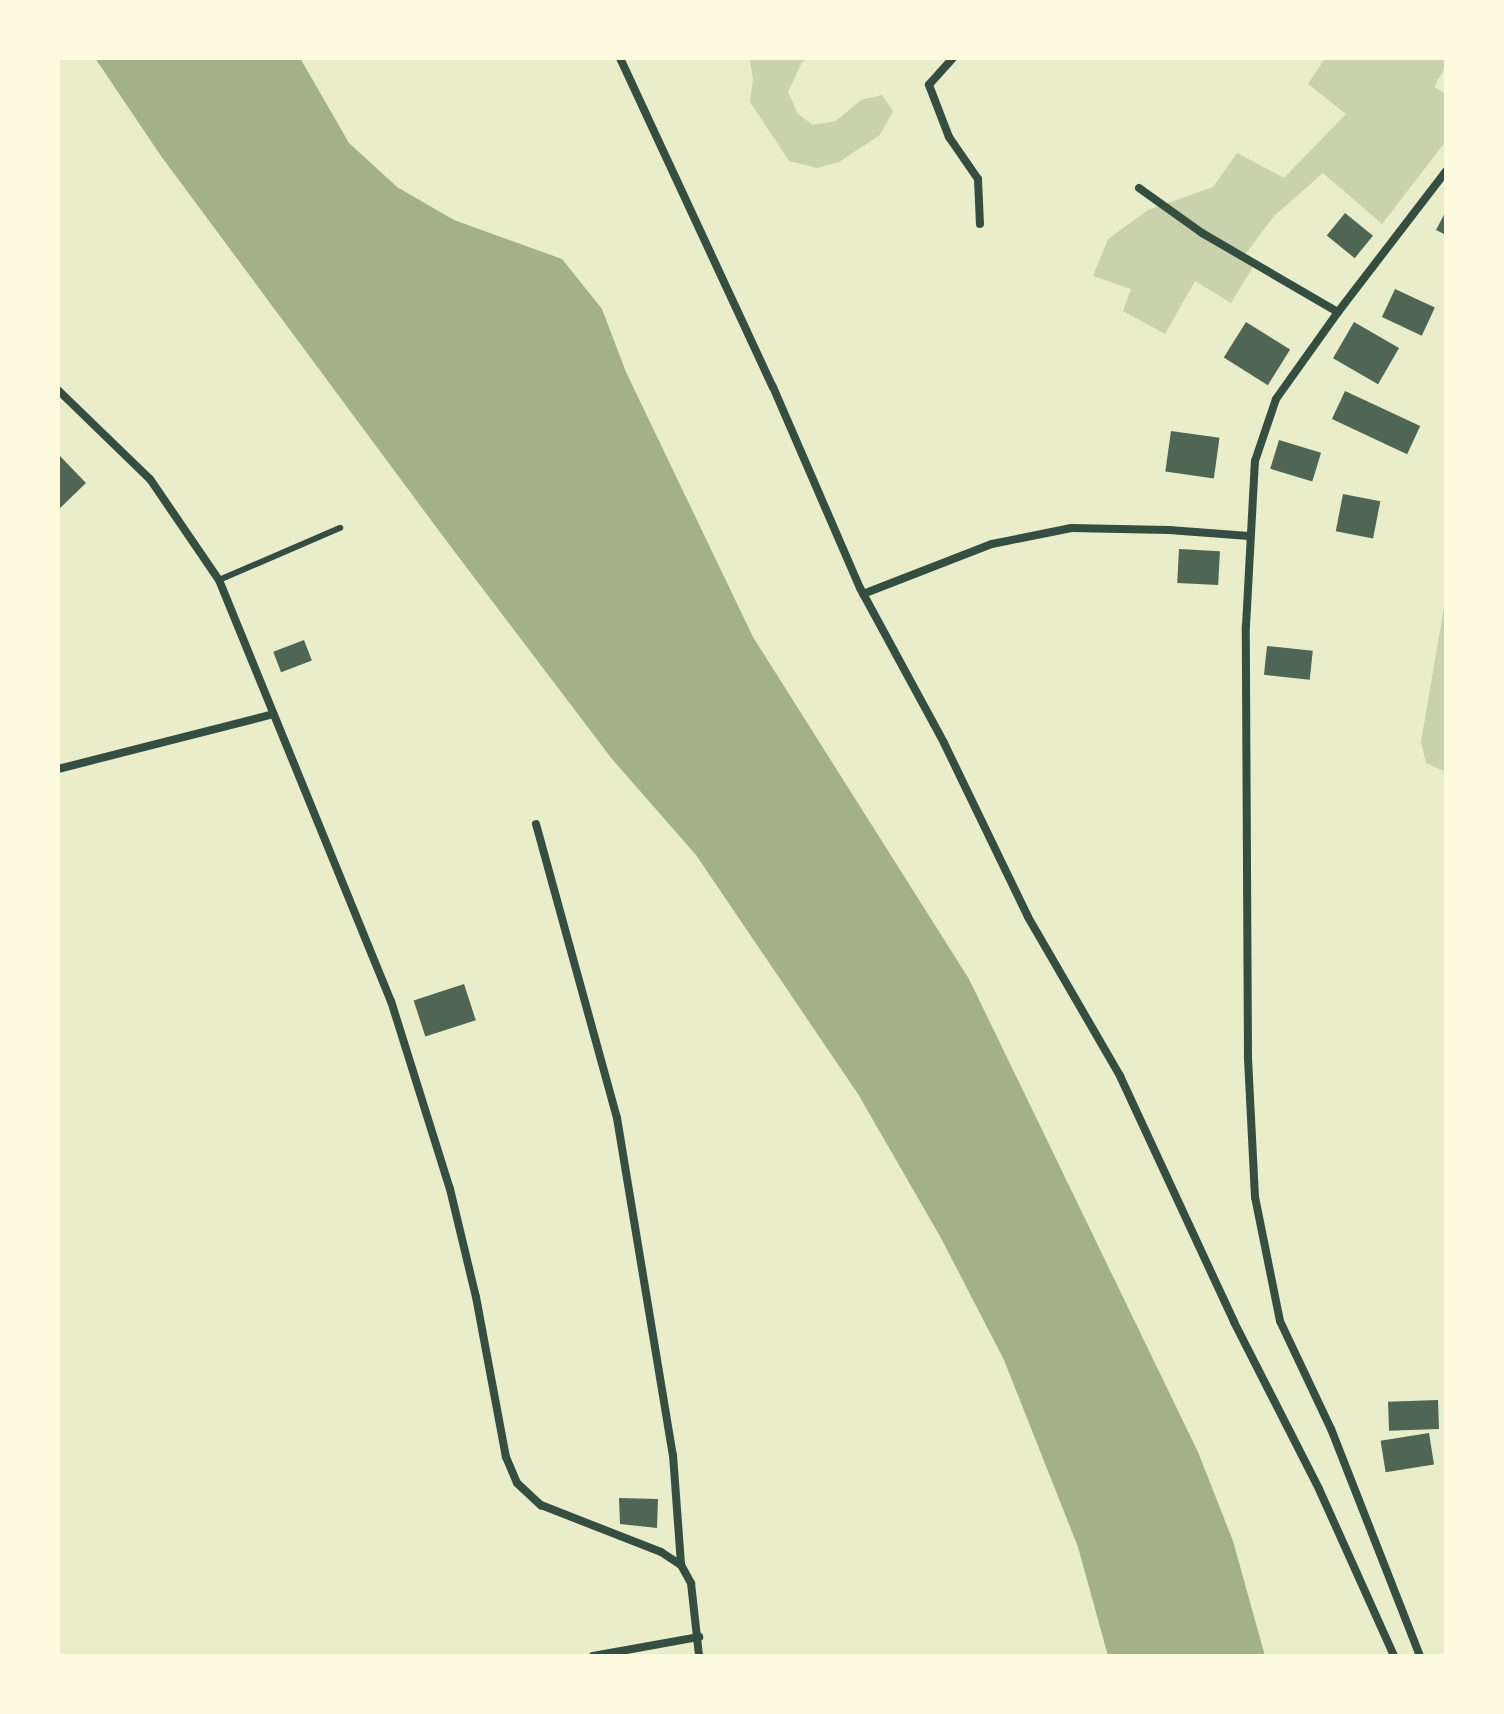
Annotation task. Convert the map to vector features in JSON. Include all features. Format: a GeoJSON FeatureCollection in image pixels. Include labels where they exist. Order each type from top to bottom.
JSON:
{"type":"FeatureCollection","features":[{"type":"Feature","properties":{"kind":"street"},"geometry":{"type":"LineString","coordinates":[[620,58],[863,594],[944,743],[1028,917],[1120,1076],[1234,1322],[1319,1489],[1372,1615],[1394,1656]]}},
{"type":"Feature","properties":{"kind":"street"},"geometry":{"type":"LineString","coordinates":[[953,58],[929,85],[949,137],[978,179],[980,224]]}},
{"type":"Feature","properties":{"kind":"street"},"geometry":{"type":"LineString","coordinates":[[1420,1656],[1331,1429],[1280,1321],[1255,1197],[1248,1057],[1246,626],[1255,461],[1276,399],[1446,171]]}},
{"type":"Feature","properties":{"kind":"street"},"geometry":{"type":"LineString","coordinates":[[1139,188],[1202,233],[1338,312]]}},
{"type":"Feature","properties":{"kind":"street"},"geometry":{"type":"LineString","coordinates":[[58,390],[150,479],[219,580],[396,1015],[450,1189],[476,1297],[506,1457],[517,1483],[541,1505],[661,1552],[681,1565]]}},
{"type":"Feature","properties":{"kind":"street"},"geometry":{"type":"LineString","coordinates":[[863,594],[992,544],[1071,528],[1169,530],[1249,536]]}},
{"type":"Feature","properties":{"kind":"street"},"geometry":{"type":"LineString","coordinates":[[58,769],[273,714]]}},
{"type":"Feature","properties":{"kind":"street"},"geometry":{"type":"LineString","coordinates":[[536,824],[620,1132],[673,1455],[681,1565],[691,1583],[699,1656]]}},
{"type":"Feature","properties":{"kind":"street"},"geometry":{"type":"LineString","coordinates":[[593,1656],[699,1637]]}},
{"type":"Feature","properties":{"kind":"lane"},"geometry":{"type":"LineString","coordinates":[[219,580],[340,528]]}},
{"type":"Feature","properties":{"kind":"shaded area"},"geometry":{"type":"Polygon","coordinates":[[[95,58],[300,58],[349,143],[397,187],[454,220],[562,259],[602,309],[626,372],[753,637],[969,979],[1198,1452],[1233,1541],[1265,1656],[1108,1656],[1078,1547],[1004,1360],[941,1238],[858,1094],[696,855],[612,759],[445,539],[161,156],[95,58]]]}},
{"type":"Feature","properties":{"kind":"shaded area"},"geometry":{"type":"Polygon","coordinates":[[[743,58],[808,58],[802,62],[788,92],[798,114],[813,125],[836,121],[861,100],[882,95],[893,111],[880,135],[839,162],[817,168],[789,161],[750,102],[753,79],[750,60],[743,58]]]}},
{"type":"Feature","properties":{"kind":"shaded area"},"geometry":{"type":"Polygon","coordinates":[[[1325,58],[1446,58],[1446,66],[1434,87],[1446,94],[1446,141],[1382,224],[1323,173],[1274,216],[1244,256],[1254,265],[1231,303],[1195,281],[1165,334],[1123,311],[1131,289],[1093,276],[1108,239],[1148,210],[1213,187],[1237,153],[1284,178],[1346,114],[1308,84],[1325,58]]]}},
{"type":"Feature","properties":{"kind":"shaded area"},"geometry":{"type":"Polygon","coordinates":[[[1446,595],[1446,772],[1426,763],[1421,742],[1446,595]]]}},
{"type":"Feature","properties":{"kind":"building"},"geometry":{"type":"Polygon","coordinates":[[[1446,211],[1446,235],[1436,230],[1446,211]]]}},
{"type":"Feature","properties":{"kind":"building"},"geometry":{"type":"Polygon","coordinates":[[[1345,213],[1373,236],[1355,258],[1327,236],[1345,213]]]}},
{"type":"Feature","properties":{"kind":"building"},"geometry":{"type":"Polygon","coordinates":[[[1395,289],[1435,308],[1422,336],[1382,317],[1395,289]]]}},
{"type":"Feature","properties":{"kind":"building"},"geometry":{"type":"Polygon","coordinates":[[[1246,322],[1290,350],[1268,385],[1224,358],[1246,322]]]}},
{"type":"Feature","properties":{"kind":"building"},"geometry":{"type":"Polygon","coordinates":[[[1354,322],[1399,348],[1378,384],[1333,358],[1354,322]]]}},
{"type":"Feature","properties":{"kind":"building"},"geometry":{"type":"Polygon","coordinates":[[[1345,391],[1420,426],[1407,454],[1332,419],[1345,391]]]}},
{"type":"Feature","properties":{"kind":"building"},"geometry":{"type":"Polygon","coordinates":[[[1171,431],[1220,438],[1214,478],[1165,472],[1171,431]]]}},
{"type":"Feature","properties":{"kind":"building"},"geometry":{"type":"Polygon","coordinates":[[[1279,440],[1321,453],[1312,482],[1270,469],[1279,440]]]}},
{"type":"Feature","properties":{"kind":"building"},"geometry":{"type":"Polygon","coordinates":[[[60,456],[86,483],[58,510],[58,458],[60,456]]]}},
{"type":"Feature","properties":{"kind":"building"},"geometry":{"type":"Polygon","coordinates":[[[1343,494],[1380,501],[1373,539],[1336,531],[1343,494]]]}},
{"type":"Feature","properties":{"kind":"building"},"geometry":{"type":"Polygon","coordinates":[[[1179,549],[1220,551],[1218,585],[1177,583],[1179,549]]]}},
{"type":"Feature","properties":{"kind":"building"},"geometry":{"type":"Polygon","coordinates":[[[304,640],[312,661],[281,672],[273,652],[304,640]]]}},
{"type":"Feature","properties":{"kind":"building"},"geometry":{"type":"Polygon","coordinates":[[[1267,646],[1313,651],[1310,680],[1264,675],[1267,646]]]}},
{"type":"Feature","properties":{"kind":"building"},"geometry":{"type":"Polygon","coordinates":[[[464,984],[476,1020],[425,1037],[414,1000],[464,984]]]}},
{"type":"Feature","properties":{"kind":"building"},"geometry":{"type":"Polygon","coordinates":[[[1438,1400],[1439,1429],[1389,1431],[1388,1402],[1438,1400]]]}},
{"type":"Feature","properties":{"kind":"building"},"geometry":{"type":"Polygon","coordinates":[[[1429,1433],[1434,1465],[1386,1472],[1381,1441],[1429,1433]]]}},
{"type":"Feature","properties":{"kind":"building"},"geometry":{"type":"Polygon","coordinates":[[[619,1498],[658,1499],[657,1528],[620,1524],[619,1498]]]}}]}
